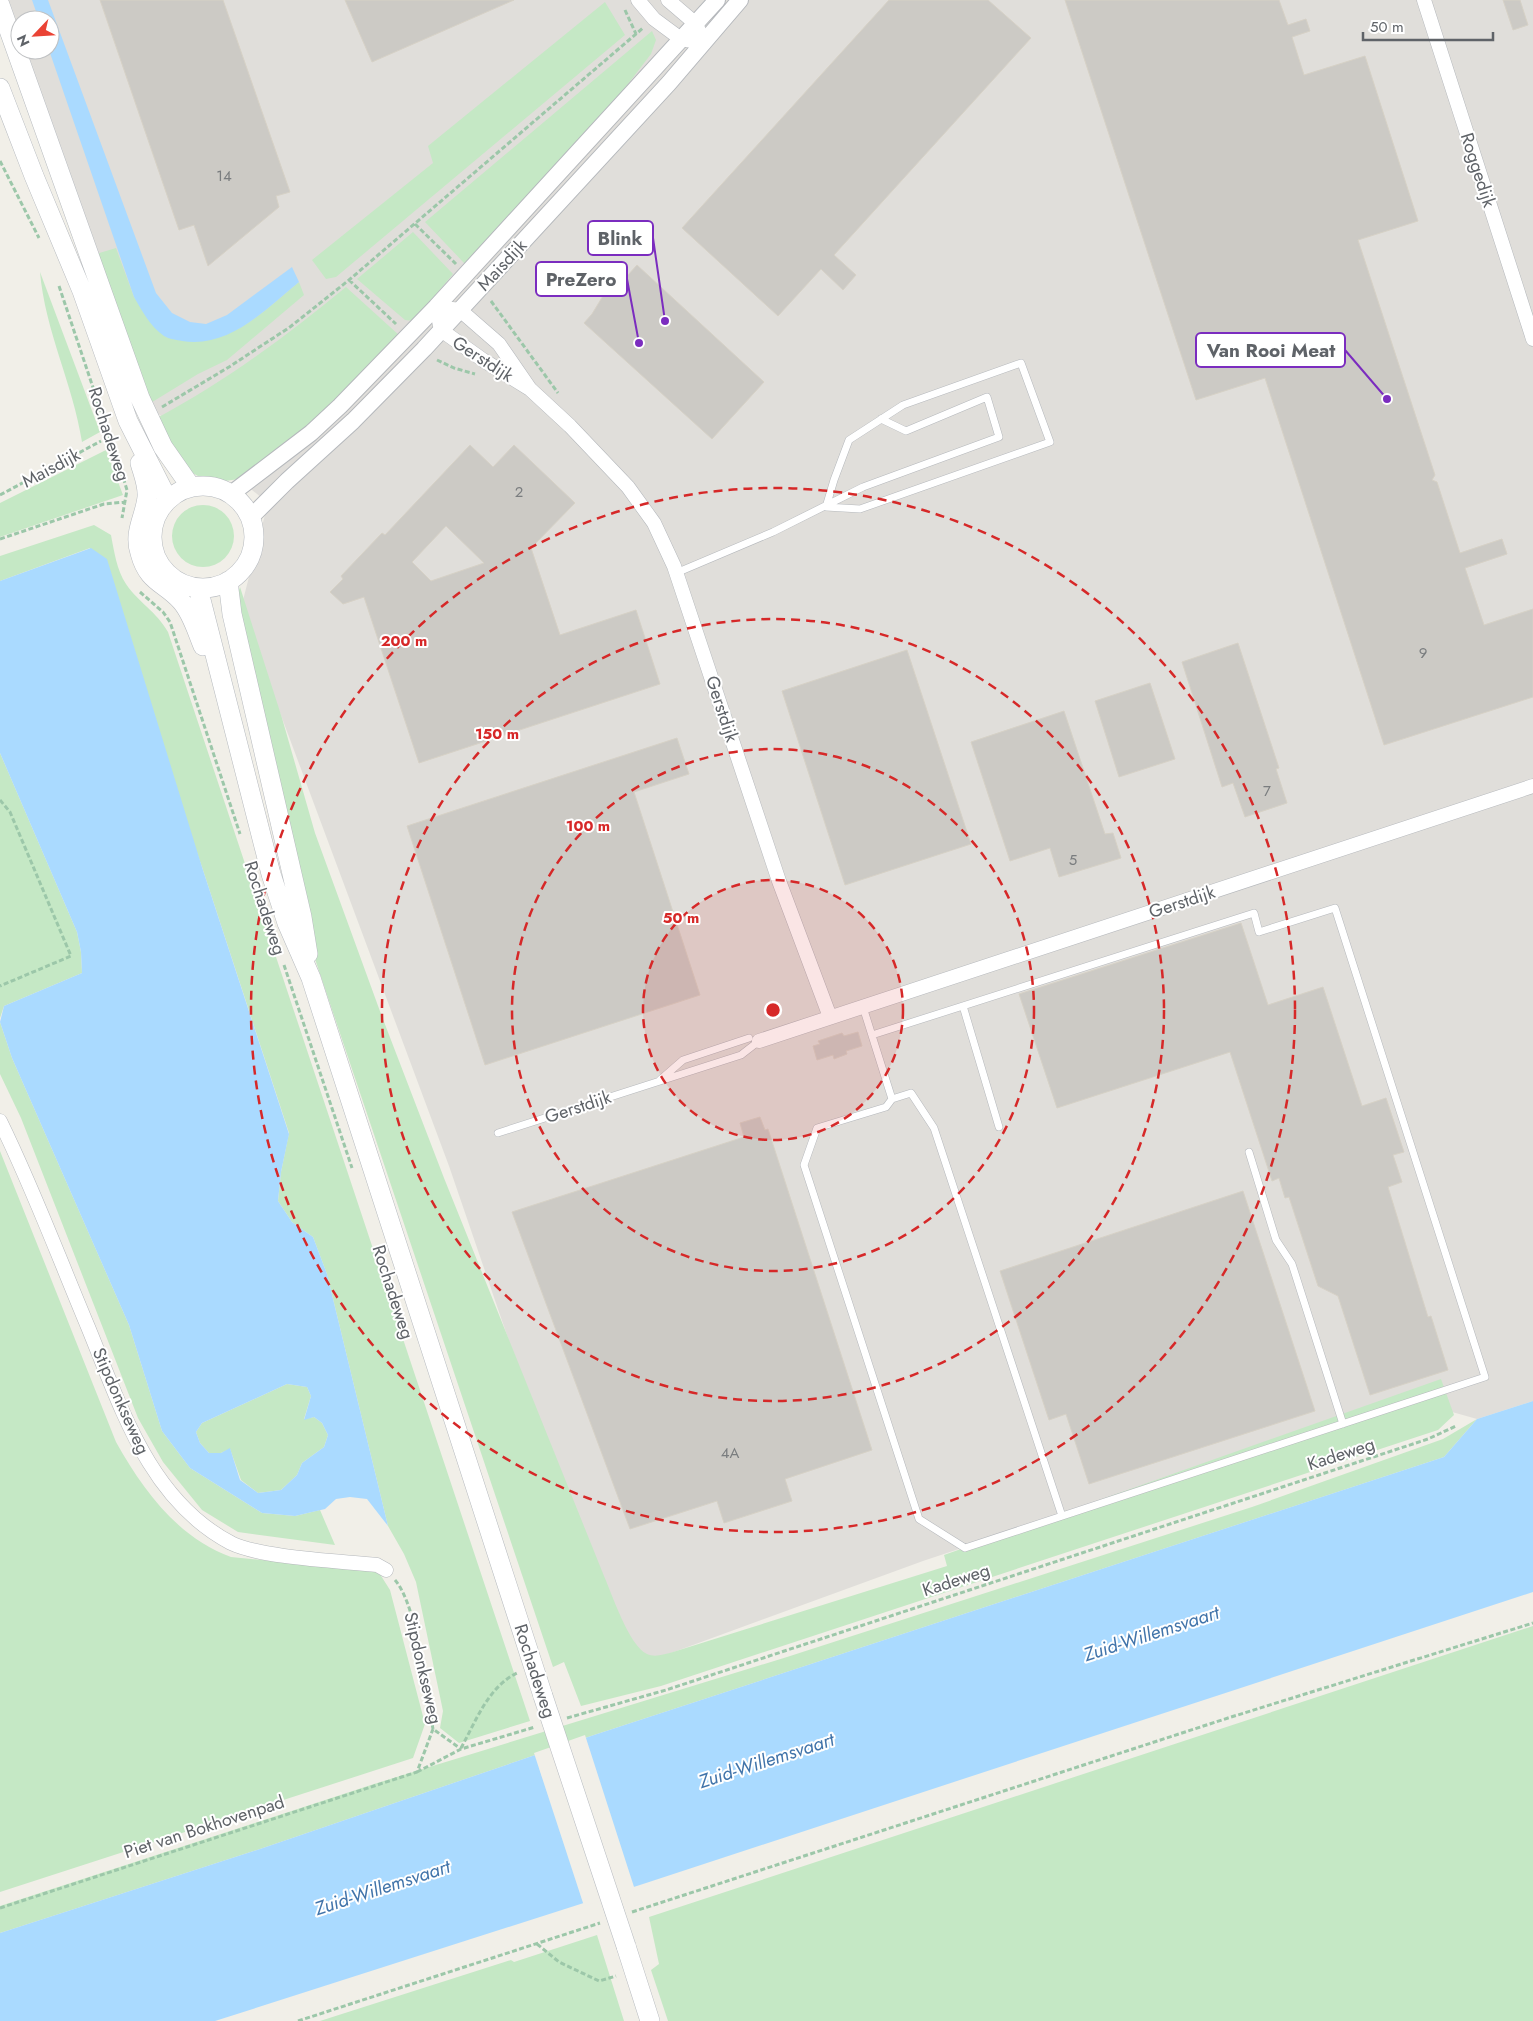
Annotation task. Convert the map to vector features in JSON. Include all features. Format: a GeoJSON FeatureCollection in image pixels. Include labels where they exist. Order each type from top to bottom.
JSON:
{"type":"FeatureCollection","features":[{"type":"Feature","properties":{"kind":"main road"},"geometry":{"type":"LineString","coordinates":[[0,5],[140,398],[162,446],[191,487]]}},
{"type":"Feature","properties":{"kind":"main road","name":"Rochadeweg"},"geometry":{"type":"LineString","coordinates":[[0,88],[30,168],[82,291],[128,421],[168,500]]}},
{"type":"Feature","properties":{"kind":"main road"},"geometry":{"type":"LineString","coordinates":[[128,421],[147,484],[147,496],[138,533],[141,556],[155,580],[181,601],[188,610],[226,703]]}},
{"type":"Feature","properties":{"kind":"main road"},"geometry":{"type":"LineString","coordinates":[[205,486],[230,494],[242,504],[250,518],[254,536],[251,553],[244,567],[228,581],[213,587],[198,588],[188,586],[171,576],[164,569],[155,554],[153,525],[156,516],[168,500],[179,492],[191,487],[205,486]]}},
{"type":"Feature","properties":{"kind":"main road","name":"Rochadeweg"},"geometry":{"type":"LineString","coordinates":[[228,581],[232,614],[249,692],[302,917],[311,978]]}},
{"type":"Feature","properties":{"kind":"main road","name":"Rochadeweg"},"geometry":{"type":"LineString","coordinates":[[198,588],[271,874],[287,923],[311,978],[650,2021]]}},
{"type":"Feature","properties":{"kind":"street"},"geometry":{"type":"LineString","coordinates":[[638,0],[654,19],[680,40],[704,43],[696,24],[668,0]]}},
{"type":"Feature","properties":{"kind":"street","name":"Maisdijk"},"geometry":{"type":"LineString","coordinates":[[230,494],[311,433],[436,307],[717,0]]}},
{"type":"Feature","properties":{"kind":"street","name":"Maisdijk"},"geometry":{"type":"LineString","coordinates":[[250,518],[287,481],[354,421],[482,287],[704,43],[740,0]]}},
{"type":"Feature","properties":{"kind":"street","name":"Roggedijk"},"geometry":{"type":"LineString","coordinates":[[1424,0],[1533,339]]}},
{"type":"Feature","properties":{"kind":"street","name":"Gerstdijk"},"geometry":{"type":"LineString","coordinates":[[530,389],[499,344],[460,310],[436,307],[441,330],[483,360],[530,389],[570,426],[628,487],[654,523],[676,573],[779,881],[830,1017]]}},
{"type":"Feature","properties":{"kind":"street","name":"Gerstdijk"},"geometry":{"type":"LineString","coordinates":[[754,1040],[830,1017],[1533,786]]}},
{"type":"Feature","properties":{"kind":"street","name":"Stipdonkseweg"},"geometry":{"type":"LineString","coordinates":[[0,1121],[137,1444],[173,1498],[207,1528],[233,1544],[263,1552],[377,1565],[386,1570]]}},
{"type":"Feature","properties":{"kind":"lane"},"geometry":{"type":"LineString","coordinates":[[1021,363],[1050,442],[860,508],[826,507],[849,440],[902,405],[1021,363]]}},
{"type":"Feature","properties":{"kind":"lane"},"geometry":{"type":"LineString","coordinates":[[676,573],[773,532],[863,487],[1000,437],[987,397],[906,431],[881,419]]}},
{"type":"Feature","properties":{"kind":"lane"},"geometry":{"type":"LineString","coordinates":[[872,1035],[1254,913],[1259,932],[1335,908],[1485,1377],[965,1548],[919,1519],[804,1165],[817,1128],[886,1107],[892,1099],[911,1093],[934,1128],[1062,1516]]}},
{"type":"Feature","properties":{"kind":"lane"},"geometry":{"type":"LineString","coordinates":[[863,1006],[892,1099]]}},
{"type":"Feature","properties":{"kind":"lane"},"geometry":{"type":"LineString","coordinates":[[963,1006],[999,1127]]}},
{"type":"Feature","properties":{"kind":"lane","name":"Gerstdijk"},"geometry":{"type":"LineString","coordinates":[[498,1133],[740,1056],[754,1040]]}},
{"type":"Feature","properties":{"kind":"lane","name":"Gerstdijk"},"geometry":{"type":"LineString","coordinates":[[658,1082],[683,1060],[754,1040]]}},
{"type":"Feature","properties":{"kind":"lane"},"geometry":{"type":"LineString","coordinates":[[1248,1152],[1276,1240],[1292,1264],[1343,1424]]}},
{"type":"Feature","properties":{"kind":"path"},"geometry":{"type":"LineString","coordinates":[[623,5],[636,34]]}},
{"type":"Feature","properties":{"kind":"path"},"geometry":{"type":"LineString","coordinates":[[160,408],[229,368],[290,327],[349,280],[654,19]]}},
{"type":"Feature","properties":{"kind":"path"},"geometry":{"type":"LineString","coordinates":[[0,160],[41,243]]}},
{"type":"Feature","properties":{"kind":"path"},"geometry":{"type":"LineString","coordinates":[[415,224],[465,274]]}},
{"type":"Feature","properties":{"kind":"path","name":"Rochadeweg"},"geometry":{"type":"LineString","coordinates":[[56,278],[124,477],[126,502],[121,523]]}},
{"type":"Feature","properties":{"kind":"path","name":"Gerstdijk"},"geometry":{"type":"LineString","coordinates":[[482,287],[519,342],[558,392],[570,426]]}},
{"type":"Feature","properties":{"kind":"path","name":"Maisdijk"},"geometry":{"type":"LineString","coordinates":[[0,495],[101,441]]}},
{"type":"Feature","properties":{"kind":"path"},"geometry":{"type":"LineString","coordinates":[[0,539],[104,504],[126,502]]}},
{"type":"Feature","properties":{"kind":"path","name":"Rochadeweg"},"geometry":{"type":"LineString","coordinates":[[137,589],[163,612],[170,622],[242,840]]}},
{"type":"Feature","properties":{"kind":"path"},"geometry":{"type":"LineString","coordinates":[[0,800],[10,812],[71,956],[0,986]]}},
{"type":"Feature","properties":{"kind":"path","name":"Rochadeweg"},"geometry":{"type":"LineString","coordinates":[[283,963],[352,1171]]}},
{"type":"Feature","properties":{"kind":"path","name":"Kadeweg"},"geometry":{"type":"LineString","coordinates":[[562,1719],[676,1687],[1428,1439],[1456,1426]]}},
{"type":"Feature","properties":{"kind":"path","name":"Stipdonkseweg"},"geometry":{"type":"LineString","coordinates":[[386,1570],[398,1583],[406,1600],[424,1669],[433,1729],[461,1749]]}},
{"type":"Feature","properties":{"kind":"path"},"geometry":{"type":"LineString","coordinates":[[626,1914],[1210,1724],[1533,1622]]}},
{"type":"Feature","properties":{"kind":"path","name":"Rochadeweg"},"geometry":{"type":"LineString","coordinates":[[461,1749],[487,1700],[504,1680],[519,1672],[516,1663]]}},
{"type":"Feature","properties":{"kind":"path"},"geometry":{"type":"LineString","coordinates":[[461,1749],[544,1725]]}},
{"type":"Feature","properties":{"kind":"path"},"geometry":{"type":"LineString","coordinates":[[417,1772],[433,1729]]}},
{"type":"Feature","properties":{"kind":"path","name":"Piet van Bokhovenpad"},"geometry":{"type":"LineString","coordinates":[[0,1908],[417,1772],[461,1749]]}},
{"type":"Feature","properties":{"kind":"path"},"geometry":{"type":"LineString","coordinates":[[298,2021],[607,1921]]}},
{"type":"Feature","properties":{"kind":"path"},"geometry":{"type":"LineString","coordinates":[[536,1944],[559,1962],[601,1982],[616,1976]]}},
{"type":"Feature","properties":{"kind":"shaded area"},"geometry":{"type":"Polygon","coordinates":[[[8,0],[1533,0],[1533,1401],[1477,1419],[1406,1399],[923,1561],[622,1671],[449,1166],[241,608],[268,503],[155,411],[30,60],[60,60],[60,10],[12,10],[8,0]]]}},
{"type":"Feature","properties":{"kind":"green space"},"geometry":{"type":"Polygon","coordinates":[[[605,2],[625,35],[336,277],[326,279],[312,260],[433,163],[428,146],[605,2]]]}},
{"type":"Feature","properties":{"kind":"green space"},"geometry":{"type":"Polygon","coordinates":[[[652,31],[656,40],[651,54],[605,114],[465,264],[425,222],[652,31]]]}},
{"type":"Feature","properties":{"kind":"green space"},"geometry":{"type":"Polygon","coordinates":[[[413,232],[453,274],[414,321],[405,320],[357,279],[413,232]]]}},
{"type":"Feature","properties":{"kind":"green space"},"geometry":{"type":"Polygon","coordinates":[[[116,248],[134,297],[166,337],[188,340],[207,339],[223,335],[253,319],[299,282],[304,295],[227,360],[198,374],[149,404],[96,254],[116,248]]]}},
{"type":"Feature","properties":{"kind":"green space"},"geometry":{"type":"Polygon","coordinates":[[[40,272],[100,432],[82,442],[78,420],[47,315],[40,272]]]}},
{"type":"Feature","properties":{"kind":"green space"},"geometry":{"type":"Polygon","coordinates":[[[346,287],[400,336],[304,433],[239,479],[218,482],[198,476],[187,470],[155,419],[206,390],[254,358],[346,287]]]}},
{"type":"Feature","properties":{"kind":"green space"},"geometry":{"type":"Polygon","coordinates":[[[106,450],[123,495],[0,537],[0,503],[106,450]]]}},
{"type":"Feature","properties":{"kind":"green space"},"geometry":{"type":"Polygon","coordinates":[[[197,505],[209,505],[225,514],[232,524],[234,536],[232,548],[225,558],[209,567],[197,567],[186,562],[177,553],[172,542],[172,530],[177,519],[186,510],[197,505]]]}},
{"type":"Feature","properties":{"kind":"green space"},"geometry":{"type":"Polygon","coordinates":[[[94,525],[111,535],[116,561],[123,579],[131,591],[158,618],[168,632],[530,1721],[459,1743],[440,1728],[443,1711],[416,1582],[404,1554],[388,1526],[327,1274],[313,1237],[292,1222],[278,1201],[281,1172],[289,1133],[202,867],[90,548],[0,581],[0,556],[94,525]]]}},
{"type":"Feature","properties":{"kind":"green space"},"geometry":{"type":"Polygon","coordinates":[[[240,587],[282,718],[315,833],[381,1014],[444,1178],[616,1606],[634,1641],[647,1654],[663,1655],[947,1566],[944,1555],[1441,1379],[1454,1415],[1438,1430],[661,1686],[581,1706],[564,1662],[553,1667],[315,959],[236,599],[240,587]]]}},
{"type":"Feature","properties":{"kind":"green space"},"geometry":{"type":"Polygon","coordinates":[[[0,753],[77,932],[81,952],[82,973],[4,1006],[0,1018],[0,753]]]}},
{"type":"Feature","properties":{"kind":"green space"},"geometry":{"type":"Polygon","coordinates":[[[0,1022],[12,1058],[129,1325],[162,1431],[190,1468],[262,1513],[295,1516],[320,1510],[335,1545],[238,1532],[202,1510],[163,1462],[138,1418],[21,1118],[0,1074],[0,1022]]]}},
{"type":"Feature","properties":{"kind":"green space"},"geometry":{"type":"Polygon","coordinates":[[[0,1151],[116,1442],[138,1478],[178,1525],[212,1549],[231,1557],[378,1571],[390,1590],[425,1724],[413,1758],[0,1892],[0,1151]]]}},
{"type":"Feature","properties":{"kind":"green space"},"geometry":{"type":"Polygon","coordinates":[[[287,1384],[307,1387],[311,1396],[304,1419],[314,1417],[322,1423],[328,1435],[324,1447],[302,1463],[297,1475],[281,1490],[258,1493],[241,1480],[230,1449],[221,1453],[209,1453],[200,1443],[196,1432],[202,1423],[287,1384]]]}},
{"type":"Feature","properties":{"kind":"green space"},"geometry":{"type":"Polygon","coordinates":[[[1477,1419],[1444,1457],[594,1735],[260,1849],[0,1933],[0,1906],[374,1784],[787,1657],[1252,1507],[1443,1439],[1477,1419]]]}},
{"type":"Feature","properties":{"kind":"green space"},"geometry":{"type":"Polygon","coordinates":[[[1533,1626],[1533,2021],[668,2021],[651,1970],[659,1964],[649,1917],[1533,1626]]]}},
{"type":"Feature","properties":{"kind":"green space"},"geometry":{"type":"Polygon","coordinates":[[[597,1935],[624,2021],[320,2021],[511,1960],[514,1962],[597,1935]]]}},
{"type":"Feature","properties":{"kind":"water"},"geometry":{"type":"Polygon","coordinates":[[[32,0],[48,0],[52,10],[36,10],[32,0]]]}},
{"type":"Feature","properties":{"kind":"water"},"geometry":{"type":"Polygon","coordinates":[[[60,33],[156,293],[172,313],[190,322],[206,324],[227,315],[292,267],[299,282],[246,325],[215,339],[199,342],[182,341],[164,336],[150,323],[134,297],[52,60],[60,60],[60,33]]]}},
{"type":"Feature","properties":{"kind":"water"},"geometry":{"type":"Polygon","coordinates":[[[91,548],[107,559],[202,867],[289,1134],[281,1172],[278,1201],[292,1222],[313,1237],[327,1274],[388,1526],[367,1499],[350,1497],[336,1499],[325,1509],[295,1516],[262,1513],[190,1468],[162,1431],[129,1325],[12,1058],[0,1022],[4,1006],[82,973],[81,952],[77,932],[0,753],[0,581],[91,548]],[[287,1384],[202,1423],[196,1432],[200,1443],[209,1453],[221,1453],[230,1448],[240,1480],[258,1493],[281,1490],[297,1475],[302,1463],[324,1447],[328,1435],[322,1423],[314,1417],[304,1420],[311,1396],[307,1387],[287,1384]]]}},
{"type":"Feature","properties":{"kind":"water","name":"Zuid-Willemsvaart"},"geometry":{"type":"Polygon","coordinates":[[[1533,1401],[1533,1592],[643,1884],[215,2021],[0,2021],[0,1933],[260,1849],[594,1735],[1444,1457],[1477,1419],[1533,1401]],[[588,1751],[539,1767],[542,1776],[591,1760],[588,1751]],[[626,1865],[577,1881],[580,1891],[629,1875],[626,1865]]]}},
{"type":"Feature","properties":{"kind":"pier"},"geometry":{"type":"Polygon","coordinates":[[[585,1735],[635,1890],[584,1906],[534,1753],[585,1735]],[[587,1754],[542,1768],[544,1774],[589,1759],[587,1754]],[[625,1868],[580,1883],[582,1888],[626,1873],[625,1868]]]}},
{"type":"Feature","properties":{"kind":"building"},"geometry":{"type":"Polygon","coordinates":[[[100,0],[223,0],[290,192],[276,196],[279,207],[208,266],[194,225],[179,230],[100,0]]]}},
{"type":"Feature","properties":{"kind":"building"},"geometry":{"type":"Polygon","coordinates":[[[345,0],[514,0],[372,62],[345,0]]]}},
{"type":"Feature","properties":{"kind":"building"},"geometry":{"type":"Polygon","coordinates":[[[889,0],[988,0],[1031,38],[834,255],[856,275],[843,290],[821,269],[778,316],[682,228],[889,0]]]}},
{"type":"Feature","properties":{"kind":"building"},"geometry":{"type":"Polygon","coordinates":[[[1065,0],[1279,0],[1288,25],[1306,19],[1310,31],[1292,37],[1304,75],[1365,56],[1418,221],[1358,240],[1435,475],[1432,480],[1437,482],[1460,553],[1502,539],[1507,554],[1465,568],[1484,625],[1533,609],[1533,697],[1384,745],[1265,378],[1196,400],[1065,0]]]}},
{"type":"Feature","properties":{"kind":"building"},"geometry":{"type":"Polygon","coordinates":[[[1503,0],[1520,0],[1528,25],[1513,30],[1503,0]]]}},
{"type":"Feature","properties":{"kind":"building"},"geometry":{"type":"Polygon","coordinates":[[[637,265],[764,382],[712,439],[584,323],[606,291],[628,275],[637,265]]]}},
{"type":"Feature","properties":{"kind":"building"},"geometry":{"type":"Polygon","coordinates":[[[470,445],[493,467],[514,445],[575,503],[531,548],[560,635],[636,610],[660,684],[419,763],[364,597],[343,604],[330,592],[343,579],[341,576],[382,533],[385,535],[470,445]],[[446,526],[412,562],[431,581],[484,563],[446,526]]]}},
{"type":"Feature","properties":{"kind":"building"},"geometry":{"type":"Polygon","coordinates":[[[1238,643],[1279,768],[1276,769],[1287,803],[1245,817],[1233,783],[1222,787],[1182,662],[1238,643]]]}},
{"type":"Feature","properties":{"kind":"building"},"geometry":{"type":"Polygon","coordinates":[[[907,650],[971,844],[845,885],[782,691],[907,650]]]}},
{"type":"Feature","properties":{"kind":"building"},"geometry":{"type":"Polygon","coordinates":[[[1150,683],[1175,759],[1119,777],[1095,701],[1150,683]]]}},
{"type":"Feature","properties":{"kind":"building"},"geometry":{"type":"Polygon","coordinates":[[[1064,711],[1105,834],[1113,833],[1121,858],[1059,877],[1050,848],[1010,861],[971,742],[1064,711]]]}},
{"type":"Feature","properties":{"kind":"building"},"geometry":{"type":"Polygon","coordinates":[[[677,738],[689,774],[634,792],[700,995],[485,1065],[407,826],[677,738]]]}},
{"type":"Feature","properties":{"kind":"building"},"geometry":{"type":"Polygon","coordinates":[[[1241,923],[1268,1005],[1323,987],[1362,1106],[1386,1098],[1404,1152],[1393,1155],[1402,1182],[1388,1187],[1428,1317],[1431,1316],[1448,1370],[1370,1395],[1338,1296],[1318,1286],[1289,1197],[1285,1198],[1279,1178],[1272,1181],[1230,1052],[1057,1108],[1019,994],[1241,923]]]}},
{"type":"Feature","properties":{"kind":"building"},"geometry":{"type":"Polygon","coordinates":[[[858,1032],[862,1046],[846,1051],[847,1054],[834,1059],[833,1055],[817,1060],[813,1046],[820,1044],[818,1041],[842,1033],[844,1036],[858,1032]]]}},
{"type":"Feature","properties":{"kind":"building"},"geometry":{"type":"Polygon","coordinates":[[[760,1117],[765,1130],[768,1129],[872,1450],[785,1479],[792,1501],[724,1523],[717,1501],[630,1529],[512,1212],[744,1137],[740,1123],[760,1117]]]}},
{"type":"Feature","properties":{"kind":"building"},"geometry":{"type":"Polygon","coordinates":[[[1243,1191],[1315,1411],[1089,1484],[1066,1414],[1049,1420],[1000,1271],[1243,1191]]]}},
{"type":"Feature","properties":{"kind":"place","name":"Blink"},"geometry":{"type":"Point","coordinates":[665,321]}},
{"type":"Feature","properties":{"kind":"place","name":"PreZero"},"geometry":{"type":"Point","coordinates":[639,343]}},
{"type":"Feature","properties":{"kind":"place","name":"Van Rooi Meat"},"geometry":{"type":"Point","coordinates":[1387,399]}}]}
